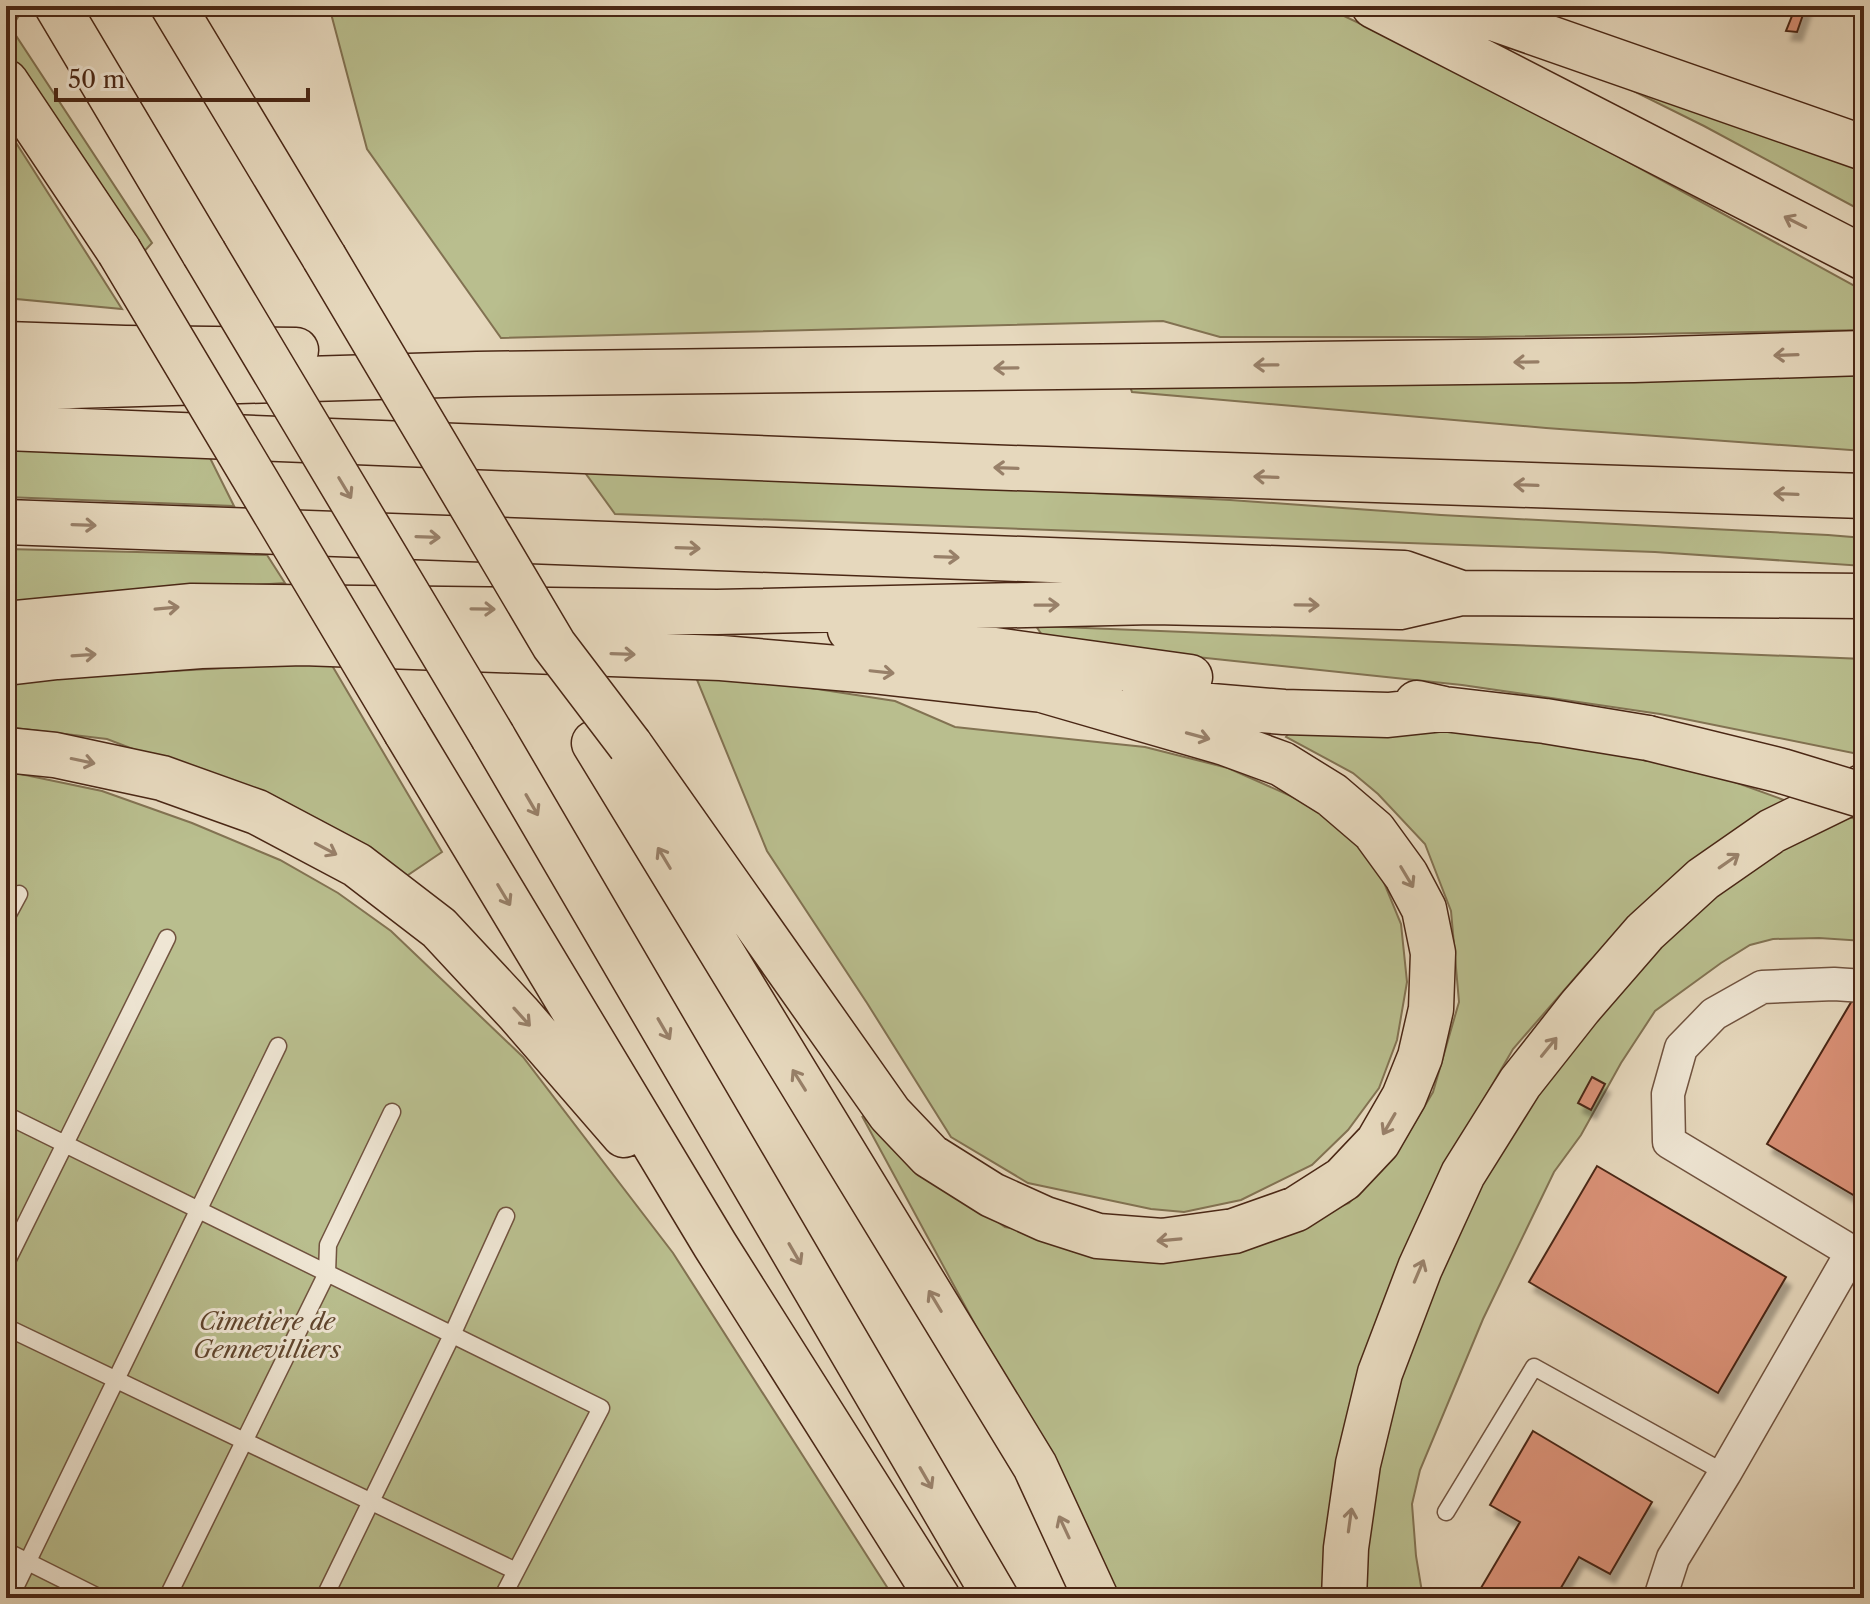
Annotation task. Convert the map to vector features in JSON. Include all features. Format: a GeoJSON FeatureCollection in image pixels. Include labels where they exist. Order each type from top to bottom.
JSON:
{"type":"FeatureCollection","features":[{"type":"Feature","properties":{"kind":"highway"},"geometry":{"type":"LineString","coordinates":[[57,6],[493,737],[996,1598]]}},
{"type":"Feature","properties":{"kind":"highway"},"geometry":{"type":"LineString","coordinates":[[173,6],[612,744],[728,965],[1035,1466],[1096,1598]]}},
{"type":"Feature","properties":{"kind":"highway"},"geometry":{"type":"LineString","coordinates":[[1374,6],[1864,258]]}},
{"type":"Feature","properties":{"kind":"highway"},"geometry":{"type":"LineString","coordinates":[[1458,6],[1864,148]]}},
{"type":"Feature","properties":{"kind":"highway"},"geometry":{"type":"LineString","coordinates":[[6,82],[119,251],[715,1245],[938,1598]]}},
{"type":"Feature","properties":{"kind":"highway"},"geometry":{"type":"LineString","coordinates":[[6,344],[424,351],[477,374]]}},
{"type":"Feature","properties":{"kind":"highway"},"geometry":{"type":"LineString","coordinates":[[6,388],[477,374],[1634,360],[1864,353]]}},
{"type":"Feature","properties":{"kind":"highway"},"geometry":{"type":"LineString","coordinates":[[6,428],[1046,469],[1864,496]]}},
{"type":"Feature","properties":{"kind":"highway"},"geometry":{"type":"LineString","coordinates":[[6,522],[1404,573],[1461,593]]}},
{"type":"Feature","properties":{"kind":"highway"},"geometry":{"type":"LineString","coordinates":[[6,624],[192,606],[717,612],[1153,602],[1400,607],[1461,593],[1864,596]]}},
{"type":"Feature","properties":{"kind":"highway"},"geometry":{"type":"LineString","coordinates":[[717,612],[1124,670],[1291,685],[1545,721],[1648,738],[1782,771],[1864,796]]}},
{"type":"Feature","properties":{"kind":"highway"},"geometry":{"type":"LineString","coordinates":[[6,663],[201,646],[303,643],[721,658],[1042,690],[1098,690],[1199,705],[1284,712],[1388,715],[1444,709]]}},
{"type":"Feature","properties":{"kind":"highway"},"geometry":{"type":"LineString","coordinates":[[612,744],[890,1114],[930,1156],[992,1195],[1045,1219],[1098,1236],[1162,1241],[1234,1231],[1296,1209],[1343,1179],[1378,1142],[1404,1097],[1420,1057],[1431,1009],[1433,953],[1424,909],[1406,875],[1374,831],[1332,795],[1282,764],[1225,743],[1042,690]]}},
{"type":"Feature","properties":{"kind":"highway"},"geometry":{"type":"LineString","coordinates":[[6,750],[55,755],[162,778],[257,812],[357,865],[439,928],[615,1124],[715,1245]]}},
{"type":"Feature","properties":{"kind":"highway"},"geometry":{"type":"LineString","coordinates":[[1344,1598],[1346,1548],[1358,1464],[1380,1373],[1420,1268],[1463,1174],[1520,1083],[1645,932],[1703,879],[1772,831],[1864,786]]}},
{"type":"Feature","properties":{"kind":"street"},"geometry":{"type":"LineString","coordinates":[[1660,1598],[1673,1558],[1858,1256],[1669,1142],[1668,1094],[1681,1048],[1714,1014],[1762,987],[1864,986]]}},
{"type":"Feature","properties":{"kind":"lane"},"geometry":{"type":"LineString","coordinates":[[6,918],[19,894]]}},
{"type":"Feature","properties":{"kind":"lane"},"geometry":{"type":"LineString","coordinates":[[6,1263],[167,938]]}},
{"type":"Feature","properties":{"kind":"lane"},"geometry":{"type":"LineString","coordinates":[[10,1598],[278,1046]]}},
{"type":"Feature","properties":{"kind":"lane"},"geometry":{"type":"LineString","coordinates":[[167,1598],[327,1273],[328,1245],[392,1112]]}},
{"type":"Feature","properties":{"kind":"lane"},"geometry":{"type":"LineString","coordinates":[[6,1115],[601,1408],[502,1598]]}},
{"type":"Feature","properties":{"kind":"lane"},"geometry":{"type":"LineString","coordinates":[[324,1598],[452,1335],[506,1216]]}},
{"type":"Feature","properties":{"kind":"lane"},"geometry":{"type":"LineString","coordinates":[[6,1327],[516,1571]]}},
{"type":"Feature","properties":{"kind":"lane"},"geometry":{"type":"LineString","coordinates":[[1446,1512],[1534,1367],[1725,1473]]}},
{"type":"Feature","properties":{"kind":"lane"},"geometry":{"type":"LineString","coordinates":[[6,1551],[100,1598]]}},
{"type":"Feature","properties":{"kind":"green space"},"geometry":{"type":"Polygon","coordinates":[[[6,6],[25,6],[11,28],[152,243],[138,258],[6,48],[6,6]]]}},
{"type":"Feature","properties":{"kind":"green space"},"geometry":{"type":"Polygon","coordinates":[[[329,6],[1323,6],[1475,78],[1864,291],[1864,330],[1484,337],[1220,337],[1163,321],[501,338],[367,149],[329,6]]]}},
{"type":"Feature","properties":{"kind":"green space"},"geometry":{"type":"Polygon","coordinates":[[[1462,6],[1864,151],[1864,212],[1704,126],[1462,6]]]}},
{"type":"Feature","properties":{"kind":"green space"},"geometry":{"type":"Polygon","coordinates":[[[6,127],[122,309],[6,298],[6,127]]]}},
{"type":"Feature","properties":{"kind":"green space"},"geometry":{"type":"Polygon","coordinates":[[[1124,370],[1864,370],[1864,451],[1546,428],[1132,392],[1124,370]]]}},
{"type":"Feature","properties":{"kind":"green space"},"geometry":{"type":"Polygon","coordinates":[[[6,449],[209,456],[234,506],[6,497],[6,449]]]}},
{"type":"Feature","properties":{"kind":"green space"},"geometry":{"type":"Polygon","coordinates":[[[581,467],[1828,535],[1864,538],[1864,566],[1655,552],[615,514],[581,467]]]}},
{"type":"Feature","properties":{"kind":"green space"},"geometry":{"type":"Polygon","coordinates":[[[6,549],[267,555],[285,583],[126,593],[6,607],[6,549]]]}},
{"type":"Feature","properties":{"kind":"green space"},"geometry":{"type":"Polygon","coordinates":[[[1036,626],[1864,659],[1864,752],[1858,754],[1660,714],[1462,685],[1046,641],[1036,626]]]}},
{"type":"Feature","properties":{"kind":"green space"},"geometry":{"type":"Polygon","coordinates":[[[330,662],[442,852],[405,877],[310,817],[107,739],[6,727],[6,683],[330,662]]]}},
{"type":"Feature","properties":{"kind":"green space"},"geometry":{"type":"Polygon","coordinates":[[[693,670],[895,701],[955,727],[1145,747],[1228,768],[1302,801],[1343,829],[1378,868],[1401,924],[1407,982],[1397,1040],[1379,1088],[1348,1130],[1312,1165],[1241,1200],[1184,1212],[1151,1209],[1028,1183],[951,1137],[767,851],[693,670]]]}},
{"type":"Feature","properties":{"kind":"green space"},"geometry":{"type":"Polygon","coordinates":[[[1299,720],[1542,735],[1718,776],[1784,800],[1647,906],[1587,964],[1513,1049],[1455,1149],[1323,1598],[1120,1598],[862,1116],[932,1176],[1005,1227],[1154,1255],[1259,1240],[1349,1203],[1398,1151],[1433,1092],[1459,1002],[1451,911],[1425,844],[1378,794],[1353,773],[1286,737],[1299,720]]]}},
{"type":"Feature","properties":{"kind":"green space","name":"Cimetière de Gennevilliers"},"geometry":{"type":"Polygon","coordinates":[[[6,771],[102,791],[192,823],[280,860],[338,893],[391,931],[523,1057],[673,1253],[894,1598],[6,1598],[6,771]]]}},
{"type":"Feature","properties":{"kind":"green space"},"geometry":{"type":"Polygon","coordinates":[[[1829,810],[1864,822],[1864,941],[1773,939],[1750,945],[1655,1011],[1621,1063],[1581,1135],[1554,1172],[1483,1319],[1420,1470],[1412,1504],[1423,1598],[1364,1598],[1369,1495],[1396,1390],[1443,1265],[1500,1147],[1622,982],[1735,877],[1829,810]]]}},
{"type":"Feature","properties":{"kind":"building"},"geometry":{"type":"Polygon","coordinates":[[[1796,6],[1806,6],[1797,32],[1786,31],[1796,6]]]}},
{"type":"Feature","properties":{"kind":"building"},"geometry":{"type":"Polygon","coordinates":[[[1853,999],[1864,1006],[1864,1194],[1855,1196],[1767,1144],[1853,999]]]}},
{"type":"Feature","properties":{"kind":"building"},"geometry":{"type":"Polygon","coordinates":[[[1592,1077],[1605,1084],[1591,1110],[1578,1103],[1592,1077]]]}},
{"type":"Feature","properties":{"kind":"building"},"geometry":{"type":"Polygon","coordinates":[[[1597,1166],[1786,1277],[1718,1393],[1529,1282],[1597,1166]]]}},
{"type":"Feature","properties":{"kind":"building"},"geometry":{"type":"Polygon","coordinates":[[[1533,1431],[1652,1502],[1610,1574],[1579,1557],[1555,1598],[1480,1598],[1478,1593],[1520,1522],[1490,1505],[1533,1431]]]}}]}
